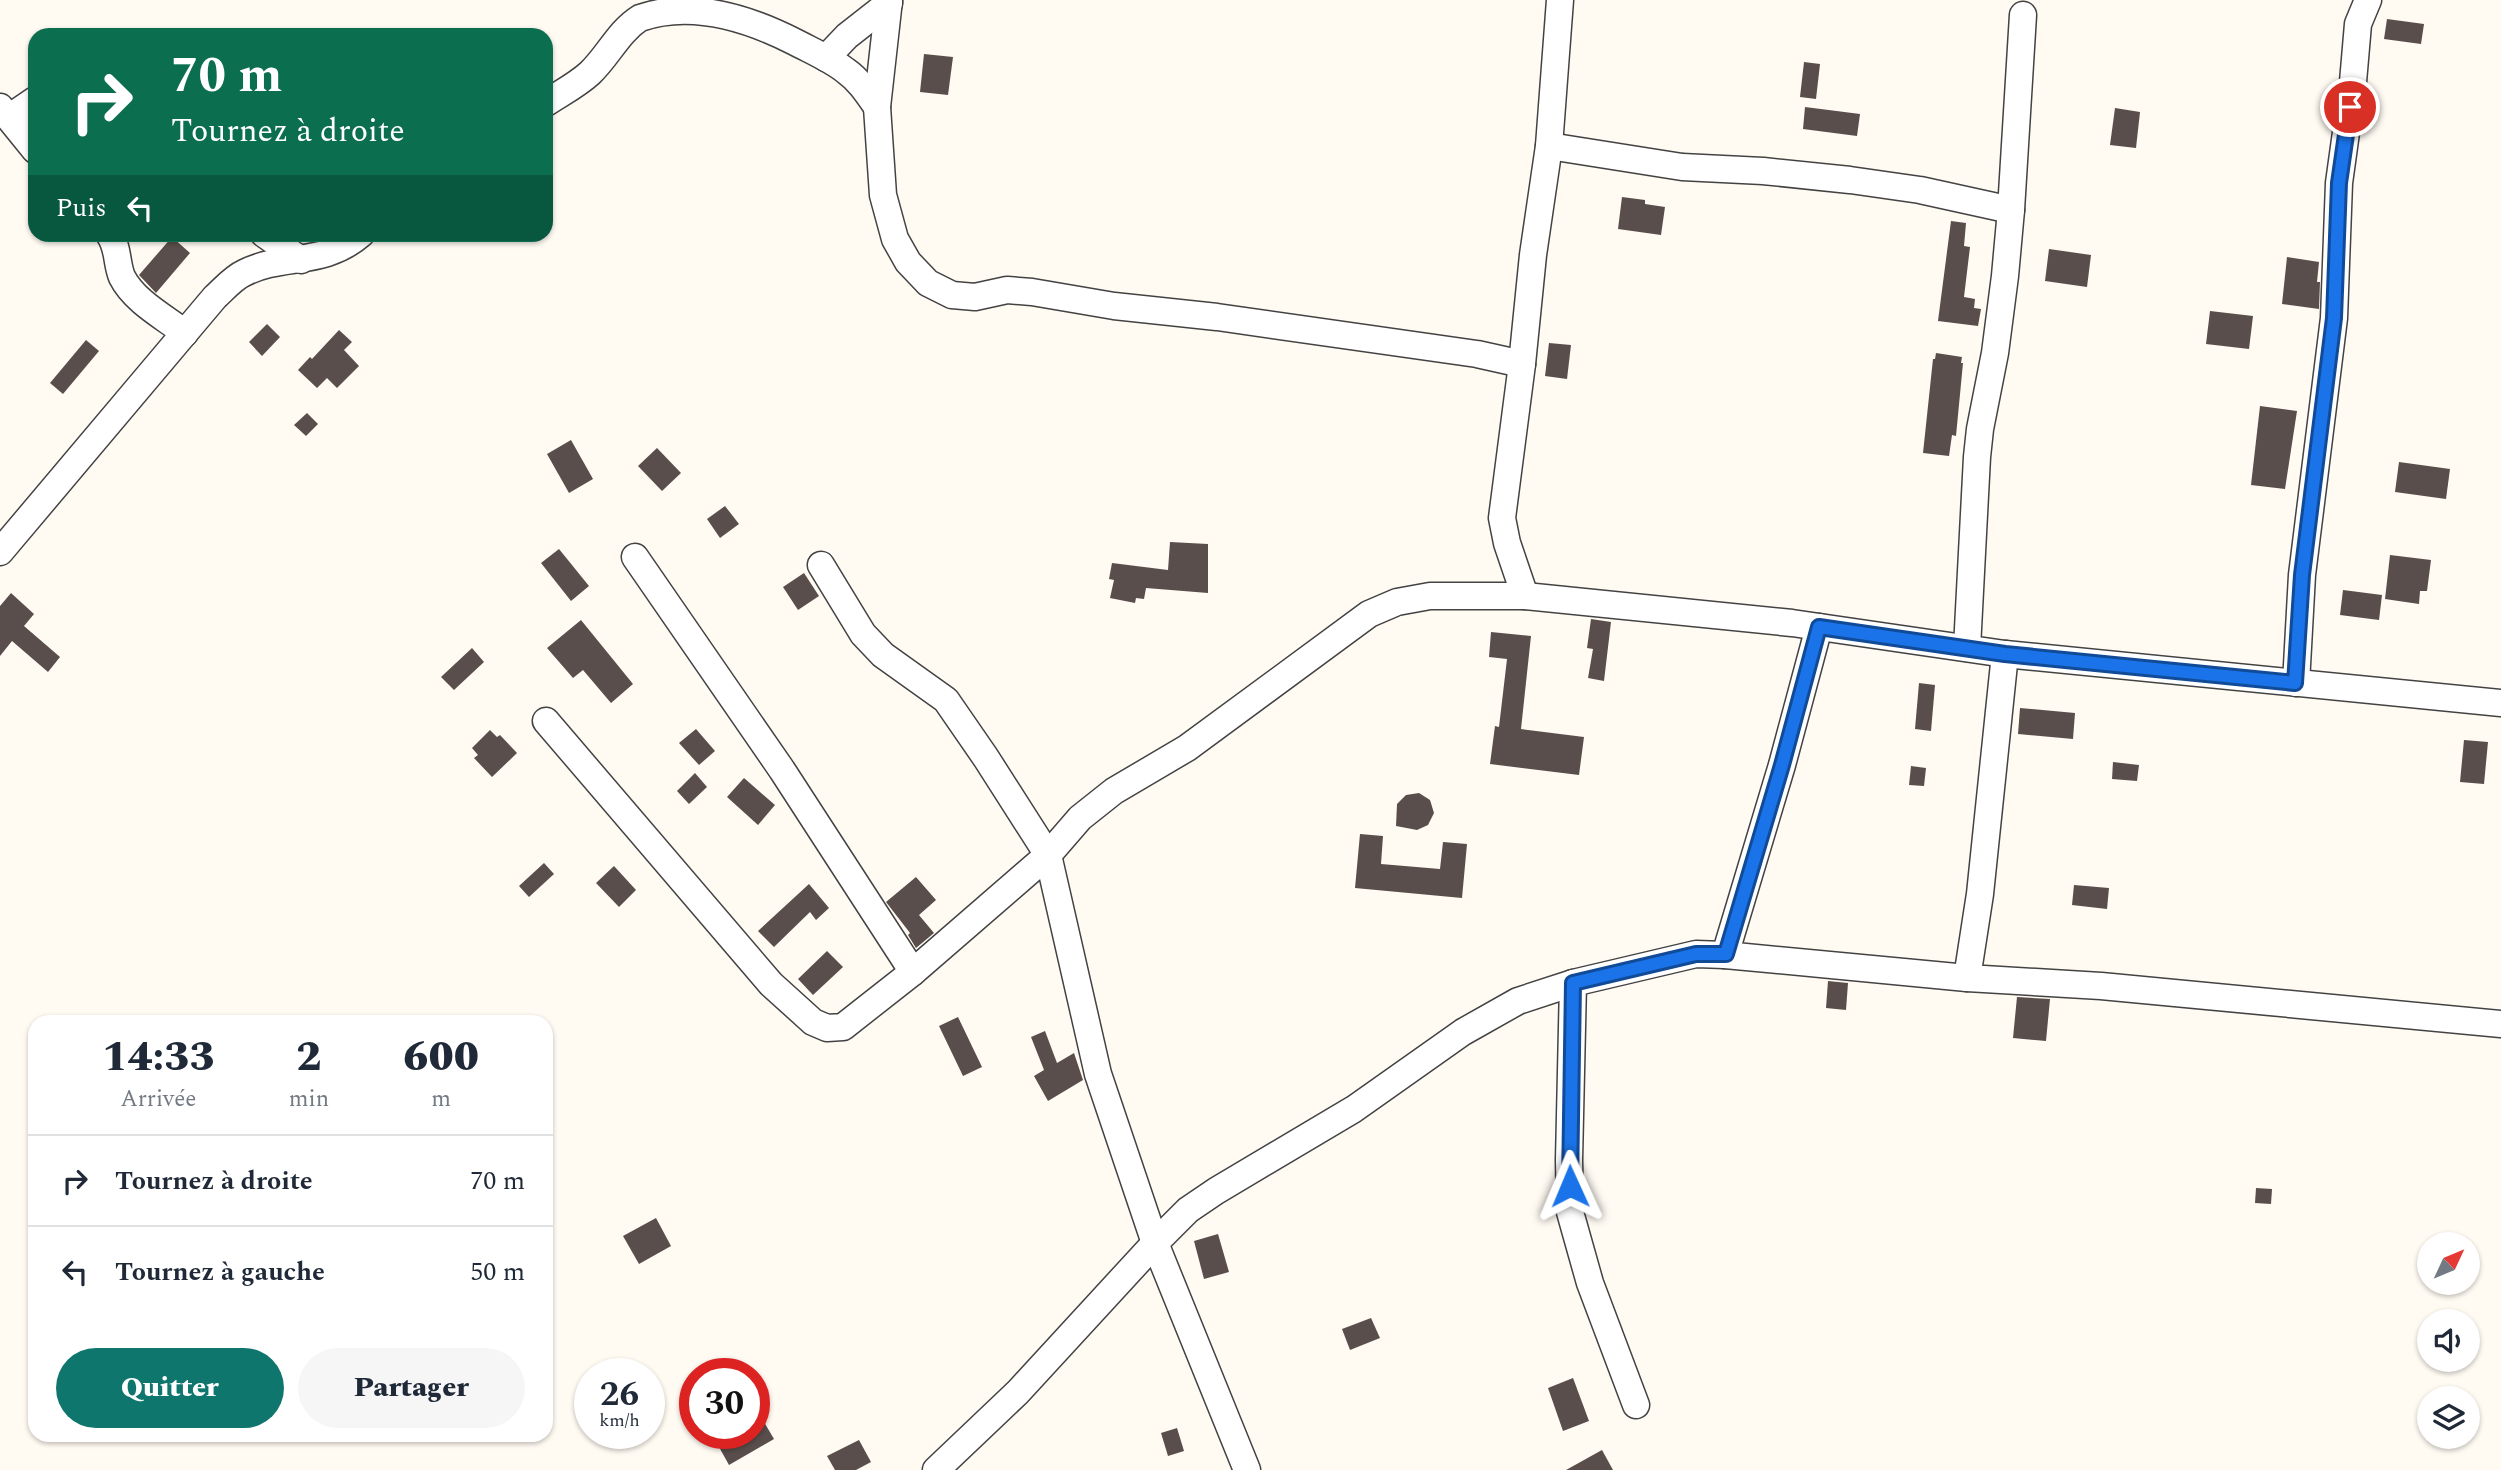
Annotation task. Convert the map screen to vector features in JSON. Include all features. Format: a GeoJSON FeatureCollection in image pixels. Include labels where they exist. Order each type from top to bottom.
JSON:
{"type":"FeatureCollection","features":[{"type":"Feature","properties":{"kind":"street"},"geometry":{"type":"LineString","coordinates":[[1525,596],[1507,543],[1502,518],[1549,146],[1560,0]]}},
{"type":"Feature","properties":{"kind":"street"},"geometry":{"type":"LineString","coordinates":[[2295,683],[2302,575],[2334,318],[2339,183],[2358,24],[2368,0]]}},
{"type":"Feature","properties":{"kind":"street"},"geometry":{"type":"LineString","coordinates":[[889,2],[877,107],[883,195],[895,239],[908,262],[928,283],[952,295],[975,297],[1007,290],[1032,292],[1114,306],[1217,317],[1477,354],[1522,364]]}},
{"type":"Feature","properties":{"kind":"street"},"geometry":{"type":"LineString","coordinates":[[826,58],[846,36],[889,2]]}},
{"type":"Feature","properties":{"kind":"street"},"geometry":{"type":"LineString","coordinates":[[553,99],[592,71],[628,28],[641,18],[676,6],[709,5],[765,26],[848,71],[877,107]]}},
{"type":"Feature","properties":{"kind":"street"},"geometry":{"type":"LineString","coordinates":[[1967,648],[1977,457],[1996,352],[2011,210],[2023,15]]}},
{"type":"Feature","properties":{"kind":"street"},"geometry":{"type":"LineString","coordinates":[[28,103],[5,112],[28,140]]}},
{"type":"Feature","properties":{"kind":"street"},"geometry":{"type":"LineString","coordinates":[[1549,146],[1682,167],[1763,171],[1850,180],[1920,190],[2011,210]]}},
{"type":"Feature","properties":{"kind":"street"},"geometry":{"type":"LineString","coordinates":[[113,242],[119,255],[122,277],[130,289],[185,333]]}},
{"type":"Feature","properties":{"kind":"street"},"geometry":{"type":"LineString","coordinates":[[275,242],[301,260]]}},
{"type":"Feature","properties":{"kind":"street"},"geometry":{"type":"LineString","coordinates":[[0,552],[215,297],[244,273],[259,267],[338,250],[350,242]]}},
{"type":"Feature","properties":{"kind":"street"},"geometry":{"type":"LineString","coordinates":[[635,556],[782,770],[913,972]]}},
{"type":"Feature","properties":{"kind":"street"},"geometry":{"type":"LineString","coordinates":[[821,565],[863,634],[883,654],[946,700],[1048,855],[1098,1074],[1155,1243],[1247,1470]]}},
{"type":"Feature","properties":{"kind":"street"},"geometry":{"type":"LineString","coordinates":[[546,721],[771,984],[813,1022],[827,1028],[843,1027],[913,972],[1048,855],[1080,818],[1114,791],[1187,748],[1369,614],[1397,602],[1430,597],[1525,596],[1819,627],[2005,654],[2501,703]]}},
{"type":"Feature","properties":{"kind":"street"},"geometry":{"type":"LineString","coordinates":[[1726,954],[1782,765],[1819,627]]}},
{"type":"Feature","properties":{"kind":"street"},"geometry":{"type":"LineString","coordinates":[[1967,978],[1980,894],[2005,654]]}},
{"type":"Feature","properties":{"kind":"street"},"geometry":{"type":"LineString","coordinates":[[936,1470],[1018,1392],[1188,1210],[1354,1109],[1481,1020],[1518,1001],[1573,983],[1696,954],[1726,954],[1967,978],[2101,986],[2501,1024]]}},
{"type":"Feature","properties":{"kind":"street"},"geometry":{"type":"LineString","coordinates":[[1573,983],[1570,1212],[1590,1283],[1636,1405]]}},
{"type":"Feature","properties":{"kind":"building"},"geometry":{"type":"Polygon","coordinates":[[[2387,19],[2424,24],[2421,44],[2384,39],[2387,19]]]}},
{"type":"Feature","properties":{"kind":"building"},"geometry":{"type":"Polygon","coordinates":[[[924,54],[953,57],[948,95],[920,92],[924,54]]]}},
{"type":"Feature","properties":{"kind":"building"},"geometry":{"type":"Polygon","coordinates":[[[1804,62],[1820,64],[1816,99],[1800,97],[1804,62]]]}},
{"type":"Feature","properties":{"kind":"building"},"geometry":{"type":"Polygon","coordinates":[[[1805,107],[1860,114],[1857,136],[1803,129],[1805,107]]]}},
{"type":"Feature","properties":{"kind":"building"},"geometry":{"type":"Polygon","coordinates":[[[2115,108],[2140,112],[2136,148],[2110,145],[2115,108]]]}},
{"type":"Feature","properties":{"kind":"building"},"geometry":{"type":"Polygon","coordinates":[[[1622,197],[1645,200],[1645,204],[1665,207],[1661,235],[1618,229],[1622,197]]]}},
{"type":"Feature","properties":{"kind":"building"},"geometry":{"type":"Polygon","coordinates":[[[1951,221],[1966,223],[1964,246],[1970,247],[1964,297],[1975,299],[1974,308],[1981,309],[1978,326],[1938,321],[1951,221]]]}},
{"type":"Feature","properties":{"kind":"building"},"geometry":{"type":"Polygon","coordinates":[[[168,242],[178,242],[190,253],[156,293],[139,275],[168,242]]]}},
{"type":"Feature","properties":{"kind":"building"},"geometry":{"type":"Polygon","coordinates":[[[2049,249],[2091,255],[2087,287],[2045,281],[2049,249]]]}},
{"type":"Feature","properties":{"kind":"building"},"geometry":{"type":"Polygon","coordinates":[[[2287,257],[2319,262],[2319,309],[2282,304],[2287,257]]]}},
{"type":"Feature","properties":{"kind":"building"},"geometry":{"type":"Polygon","coordinates":[[[2210,311],[2253,316],[2249,349],[2206,344],[2210,311]]]}},
{"type":"Feature","properties":{"kind":"building"},"geometry":{"type":"Polygon","coordinates":[[[267,324],[280,337],[262,356],[249,342],[267,324]]]}},
{"type":"Feature","properties":{"kind":"building"},"geometry":{"type":"Polygon","coordinates":[[[339,330],[352,342],[344,350],[359,366],[337,388],[327,378],[317,388],[298,370],[339,330]]]}},
{"type":"Feature","properties":{"kind":"building"},"geometry":{"type":"Polygon","coordinates":[[[86,340],[99,351],[63,394],[50,383],[86,340]]]}},
{"type":"Feature","properties":{"kind":"building"},"geometry":{"type":"Polygon","coordinates":[[[1549,343],[1571,345],[1567,379],[1545,376],[1549,343]]]}},
{"type":"Feature","properties":{"kind":"building"},"geometry":{"type":"Polygon","coordinates":[[[1936,353],[1962,357],[1963,363],[1956,436],[1952,435],[1949,456],[1923,453],[1933,359],[1936,353]]]}},
{"type":"Feature","properties":{"kind":"building"},"geometry":{"type":"Polygon","coordinates":[[[2260,406],[2297,411],[2285,489],[2251,485],[2260,406]]]}},
{"type":"Feature","properties":{"kind":"building"},"geometry":{"type":"Polygon","coordinates":[[[307,413],[318,424],[306,436],[294,425],[307,413]]]}},
{"type":"Feature","properties":{"kind":"building"},"geometry":{"type":"Polygon","coordinates":[[[571,440],[593,479],[569,493],[547,454],[571,440]]]}},
{"type":"Feature","properties":{"kind":"building"},"geometry":{"type":"Polygon","coordinates":[[[657,448],[681,473],[662,491],[638,466],[657,448]]]}},
{"type":"Feature","properties":{"kind":"building"},"geometry":{"type":"Polygon","coordinates":[[[2399,462],[2450,469],[2446,499],[2395,492],[2399,462]]]}},
{"type":"Feature","properties":{"kind":"building"},"geometry":{"type":"Polygon","coordinates":[[[725,506],[739,524],[720,538],[707,519],[725,506]]]}},
{"type":"Feature","properties":{"kind":"building"},"geometry":{"type":"Polygon","coordinates":[[[1170,542],[1208,544],[1208,593],[1146,588],[1144,599],[1136,598],[1135,603],[1110,598],[1114,580],[1109,579],[1112,563],[1168,570],[1170,542]]]}},
{"type":"Feature","properties":{"kind":"building"},"geometry":{"type":"Polygon","coordinates":[[[559,549],[589,586],[571,601],[541,563],[559,549]]]}},
{"type":"Feature","properties":{"kind":"building"},"geometry":{"type":"Polygon","coordinates":[[[2390,555],[2431,560],[2427,591],[2420,591],[2419,604],[2385,599],[2390,555]]]}},
{"type":"Feature","properties":{"kind":"building"},"geometry":{"type":"Polygon","coordinates":[[[804,573],[819,596],[798,610],[783,587],[804,573]]]}},
{"type":"Feature","properties":{"kind":"building"},"geometry":{"type":"Polygon","coordinates":[[[2343,590],[2382,595],[2379,620],[2340,615],[2343,590]]]}},
{"type":"Feature","properties":{"kind":"building"},"geometry":{"type":"Polygon","coordinates":[[[11,593],[34,614],[24,626],[60,657],[48,672],[12,641],[0,656],[0,606],[11,593]]]}},
{"type":"Feature","properties":{"kind":"building"},"geometry":{"type":"Polygon","coordinates":[[[1591,619],[1611,622],[1604,681],[1588,678],[1593,649],[1587,648],[1591,619]]]}},
{"type":"Feature","properties":{"kind":"building"},"geometry":{"type":"Polygon","coordinates":[[[581,620],[633,684],[611,703],[583,670],[573,678],[547,648],[581,620]]]}},
{"type":"Feature","properties":{"kind":"building"},"geometry":{"type":"Polygon","coordinates":[[[1491,632],[1531,636],[1521,729],[1584,737],[1579,775],[1490,764],[1495,726],[1499,727],[1507,659],[1489,657],[1491,632]]]}},
{"type":"Feature","properties":{"kind":"building"},"geometry":{"type":"Polygon","coordinates":[[[472,648],[484,662],[454,690],[441,677],[472,648]]]}},
{"type":"Feature","properties":{"kind":"building"},"geometry":{"type":"Polygon","coordinates":[[[1919,683],[1935,685],[1931,731],[1915,729],[1919,683]]]}},
{"type":"Feature","properties":{"kind":"building"},"geometry":{"type":"Polygon","coordinates":[[[2020,708],[2075,713],[2073,739],[2018,734],[2020,708]]]}},
{"type":"Feature","properties":{"kind":"building"},"geometry":{"type":"Polygon","coordinates":[[[696,729],[715,751],[699,765],[679,743],[696,729]]]}},
{"type":"Feature","properties":{"kind":"building"},"geometry":{"type":"Polygon","coordinates":[[[490,730],[497,737],[500,735],[517,753],[492,777],[474,758],[478,755],[472,748],[490,730]]]}},
{"type":"Feature","properties":{"kind":"building"},"geometry":{"type":"Polygon","coordinates":[[[2464,740],[2488,742],[2484,784],[2460,782],[2464,740]]]}},
{"type":"Feature","properties":{"kind":"building"},"geometry":{"type":"Polygon","coordinates":[[[2113,762],[2139,765],[2137,781],[2112,779],[2113,762]]]}},
{"type":"Feature","properties":{"kind":"building"},"geometry":{"type":"Polygon","coordinates":[[[1911,766],[1926,768],[1924,786],[1909,785],[1911,766]]]}},
{"type":"Feature","properties":{"kind":"building"},"geometry":{"type":"Polygon","coordinates":[[[695,773],[707,787],[689,804],[677,791],[695,773]]]}},
{"type":"Feature","properties":{"kind":"building"},"geometry":{"type":"Polygon","coordinates":[[[744,778],[775,805],[758,825],[727,797],[744,778]]]}},
{"type":"Feature","properties":{"kind":"building"},"geometry":{"type":"Polygon","coordinates":[[[1419,793],[1430,800],[1434,813],[1428,825],[1417,830],[1396,826],[1397,804],[1406,795],[1419,793]]]}},
{"type":"Feature","properties":{"kind":"building"},"geometry":{"type":"Polygon","coordinates":[[[1360,834],[1383,836],[1381,864],[1440,869],[1443,842],[1467,844],[1462,898],[1355,888],[1360,834]]]}},
{"type":"Feature","properties":{"kind":"building"},"geometry":{"type":"Polygon","coordinates":[[[544,863],[554,874],[529,897],[519,886],[544,863]]]}},
{"type":"Feature","properties":{"kind":"building"},"geometry":{"type":"Polygon","coordinates":[[[614,866],[636,890],[619,907],[596,883],[614,866]]]}},
{"type":"Feature","properties":{"kind":"building"},"geometry":{"type":"Polygon","coordinates":[[[916,877],[936,900],[919,915],[934,933],[916,948],[908,935],[910,933],[886,902],[916,877]]]}},
{"type":"Feature","properties":{"kind":"building"},"geometry":{"type":"Polygon","coordinates":[[[809,884],[829,908],[816,920],[810,912],[774,947],[758,931],[809,884]]]}},
{"type":"Feature","properties":{"kind":"building"},"geometry":{"type":"Polygon","coordinates":[[[2074,885],[2109,888],[2107,909],[2072,905],[2074,885]]]}},
{"type":"Feature","properties":{"kind":"building"},"geometry":{"type":"Polygon","coordinates":[[[827,951],[843,967],[813,995],[798,979],[827,951]]]}},
{"type":"Feature","properties":{"kind":"building"},"geometry":{"type":"Polygon","coordinates":[[[1828,981],[1848,983],[1846,1010],[1826,1008],[1828,981]]]}},
{"type":"Feature","properties":{"kind":"building"},"geometry":{"type":"Polygon","coordinates":[[[2017,997],[2050,999],[2046,1041],[2013,1038],[2017,997]]]}},
{"type":"Feature","properties":{"kind":"building"},"geometry":{"type":"Polygon","coordinates":[[[958,1017],[982,1067],[963,1076],[939,1026],[958,1017]]]}},
{"type":"Feature","properties":{"kind":"building"},"geometry":{"type":"Polygon","coordinates":[[[1045,1031],[1057,1063],[1074,1053],[1083,1080],[1048,1101],[1034,1076],[1044,1070],[1031,1037],[1045,1031]]]}},
{"type":"Feature","properties":{"kind":"building"},"geometry":{"type":"Polygon","coordinates":[[[2256,1188],[2272,1189],[2271,1204],[2255,1203],[2256,1188]]]}},
{"type":"Feature","properties":{"kind":"building"},"geometry":{"type":"Polygon","coordinates":[[[656,1218],[671,1246],[639,1264],[623,1236],[656,1218]]]}},
{"type":"Feature","properties":{"kind":"building"},"geometry":{"type":"Polygon","coordinates":[[[1218,1234],[1229,1272],[1204,1279],[1194,1241],[1218,1234]]]}},
{"type":"Feature","properties":{"kind":"building"},"geometry":{"type":"Polygon","coordinates":[[[1371,1318],[1380,1338],[1350,1350],[1342,1329],[1371,1318]]]}},
{"type":"Feature","properties":{"kind":"building"},"geometry":{"type":"Polygon","coordinates":[[[1573,1378],[1589,1421],[1563,1431],[1548,1388],[1573,1378]]]}},
{"type":"Feature","properties":{"kind":"building"},"geometry":{"type":"Polygon","coordinates":[[[1177,1428],[1184,1451],[1168,1456],[1161,1433],[1177,1428]]]}},
{"type":"Feature","properties":{"kind":"building"},"geometry":{"type":"Polygon","coordinates":[[[859,1440],[871,1462],[856,1470],[835,1470],[827,1456],[859,1440]]]}},
{"type":"Feature","properties":{"kind":"building"},"geometry":{"type":"Polygon","coordinates":[[[720,1449],[757,1449],[729,1465],[720,1449]]]}},
{"type":"Feature","properties":{"kind":"building"},"geometry":{"type":"Polygon","coordinates":[[[1602,1450],[1613,1470],[1566,1470],[1602,1450]]]}},
{"type":"Feature","properties":{"kind":"route"},"geometry":{"type":"LineString","coordinates":[[1570,1186],[1573,983],[1696,954],[1726,954],[1782,765],[1819,627],[2005,654],[2295,683],[2302,575],[2334,318],[2339,183],[2350,107]]}}]}
